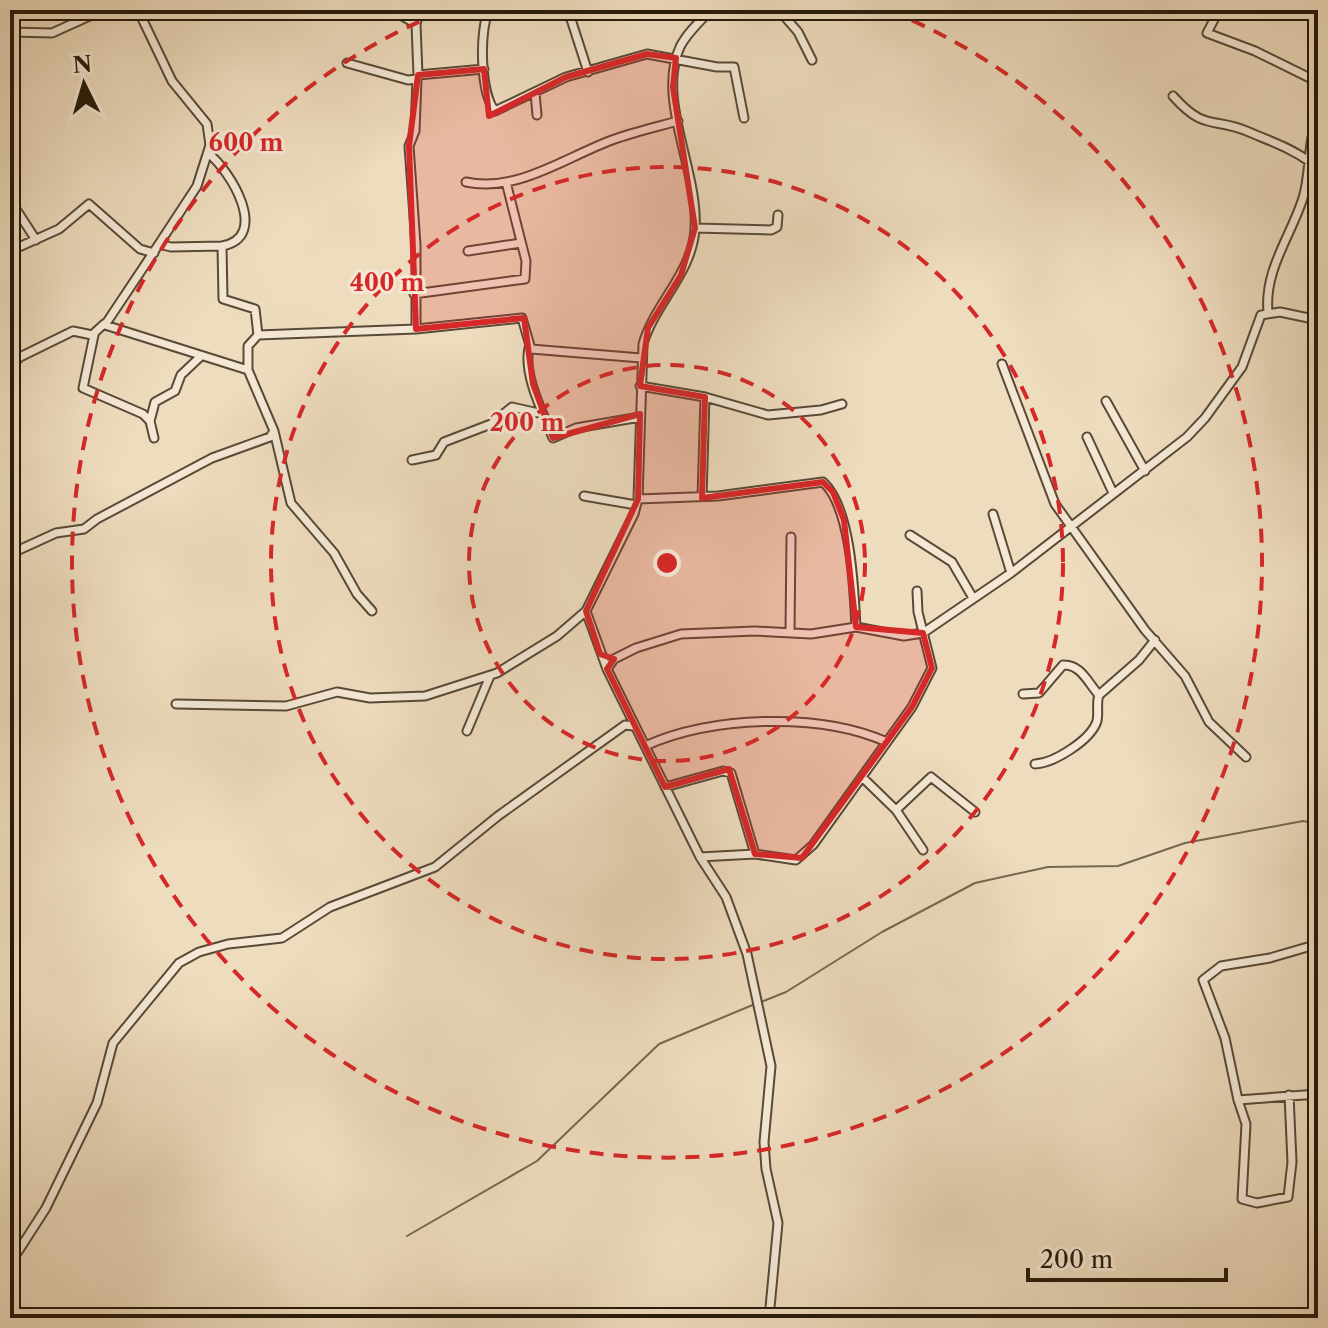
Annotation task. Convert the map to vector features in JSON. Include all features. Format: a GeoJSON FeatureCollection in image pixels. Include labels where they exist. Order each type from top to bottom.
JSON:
{"type":"FeatureCollection","features":[{"type":"Feature","properties":{"kind":"street"},"geometry":{"type":"LineString","coordinates":[[11,10],[10,32],[52,33],[103,10]]}},
{"type":"Feature","properties":{"kind":"street"},"geometry":{"type":"LineString","coordinates":[[138,10],[172,81],[207,124],[208,153],[197,186],[154,253],[94,335],[83,388],[130,406],[150,421]]}},
{"type":"Feature","properties":{"kind":"street"},"geometry":{"type":"LineString","coordinates":[[392,10],[416,24]]}},
{"type":"Feature","properties":{"kind":"street"},"geometry":{"type":"LineString","coordinates":[[416,329],[416,245],[409,146],[415,131],[418,77],[416,24],[420,10]]}},
{"type":"Feature","properties":{"kind":"street"},"geometry":{"type":"LineString","coordinates":[[489,10],[484,20],[484,69],[488,100],[495,111],[566,77],[647,54],[717,67],[734,67],[744,118]]}},
{"type":"Feature","properties":{"kind":"street"},"geometry":{"type":"LineString","coordinates":[[568,10],[588,72]]}},
{"type":"Feature","properties":{"kind":"street"},"geometry":{"type":"LineString","coordinates":[[176,704],[286,706],[337,692],[370,698],[425,696],[490,676],[557,636],[586,611],[637,502],[641,358],[648,328],[681,275],[695,228],[693,189],[673,87],[676,58],[690,33],[711,10]]}},
{"type":"Feature","properties":{"kind":"street"},"geometry":{"type":"LineString","coordinates":[[779,10],[798,32],[812,60]]}},
{"type":"Feature","properties":{"kind":"street"},"geometry":{"type":"LineString","coordinates":[[1219,10],[1207,33],[1255,51],[1318,82]]}},
{"type":"Feature","properties":{"kind":"street"},"geometry":{"type":"LineString","coordinates":[[347,63],[408,80],[484,69]]}},
{"type":"Feature","properties":{"kind":"street"},"geometry":{"type":"LineString","coordinates":[[535,93],[537,115]]}},
{"type":"Feature","properties":{"kind":"street"},"geometry":{"type":"LineString","coordinates":[[1173,96],[1191,116],[1248,131],[1264,141],[1280,144],[1310,162]]}},
{"type":"Feature","properties":{"kind":"street"},"geometry":{"type":"LineString","coordinates":[[1268,312],[1266,295],[1281,248],[1303,198],[1318,117]]}},
{"type":"Feature","properties":{"kind":"street"},"geometry":{"type":"LineString","coordinates":[[466,182],[506,182],[531,176],[611,140],[678,121]]}},
{"type":"Feature","properties":{"kind":"street"},"geometry":{"type":"LineString","coordinates":[[159,244],[171,247],[222,246],[234,244],[240,238],[243,210],[232,178],[208,153]]}},
{"type":"Feature","properties":{"kind":"street"},"geometry":{"type":"LineString","coordinates":[[414,294],[525,279],[528,272],[506,182]]}},
{"type":"Feature","properties":{"kind":"street"},"geometry":{"type":"LineString","coordinates":[[10,200],[36,240]]}},
{"type":"Feature","properties":{"kind":"street"},"geometry":{"type":"LineString","coordinates":[[10,251],[59,229],[89,204],[140,249],[154,253]]}},
{"type":"Feature","properties":{"kind":"street"},"geometry":{"type":"LineString","coordinates":[[695,228],[771,230],[777,227],[778,215]]}},
{"type":"Feature","properties":{"kind":"street"},"geometry":{"type":"LineString","coordinates":[[468,251],[521,243]]}},
{"type":"Feature","properties":{"kind":"street"},"geometry":{"type":"LineString","coordinates":[[222,246],[223,299],[255,309],[258,335]]}},
{"type":"Feature","properties":{"kind":"street"},"geometry":{"type":"LineString","coordinates":[[607,669],[614,659],[681,634],[811,634],[856,627],[904,636],[923,633],[1072,528],[1145,471],[1205,418],[1242,367],[1258,319],[1268,312],[1318,320]]}},
{"type":"Feature","properties":{"kind":"street"},"geometry":{"type":"LineString","coordinates":[[372,611],[357,594],[334,553],[291,503],[274,431],[248,370],[248,346],[258,335],[416,329],[522,318],[529,348],[527,357],[553,438],[576,428],[640,417]]}},
{"type":"Feature","properties":{"kind":"street"},"geometry":{"type":"LineString","coordinates":[[104,324],[248,370]]}},
{"type":"Feature","properties":{"kind":"street"},"geometry":{"type":"LineString","coordinates":[[10,367],[20,357],[73,331],[94,335]]}},
{"type":"Feature","properties":{"kind":"street"},"geometry":{"type":"LineString","coordinates":[[529,348],[641,358]]}},
{"type":"Feature","properties":{"kind":"street"},"geometry":{"type":"LineString","coordinates":[[154,438],[150,421],[155,402],[175,391],[181,375],[200,357]]}},
{"type":"Feature","properties":{"kind":"street"},"geometry":{"type":"LineString","coordinates":[[1002,364],[1050,494],[1072,528],[1192,687],[1209,722],[1246,757]]}},
{"type":"Feature","properties":{"kind":"street"},"geometry":{"type":"LineString","coordinates":[[640,386],[705,397],[768,415],[821,410],[842,404]]}},
{"type":"Feature","properties":{"kind":"street"},"geometry":{"type":"LineString","coordinates":[[702,497],[705,397]]}},
{"type":"Feature","properties":{"kind":"street"},"geometry":{"type":"LineString","coordinates":[[1106,401],[1145,471]]}},
{"type":"Feature","properties":{"kind":"street"},"geometry":{"type":"LineString","coordinates":[[412,460],[436,455],[444,442],[491,424],[512,407],[543,414]]}},
{"type":"Feature","properties":{"kind":"street"},"geometry":{"type":"LineString","coordinates":[[10,554],[56,533],[91,526],[212,458],[265,440],[274,431]]}},
{"type":"Feature","properties":{"kind":"street"},"geometry":{"type":"LineString","coordinates":[[1087,437],[1113,493]]}},
{"type":"Feature","properties":{"kind":"street"},"geometry":{"type":"LineString","coordinates":[[584,496],[637,502],[823,482],[833,492],[844,520],[848,560],[854,579],[856,627]]}},
{"type":"Feature","properties":{"kind":"street"},"geometry":{"type":"LineString","coordinates":[[993,514],[1011,573]]}},
{"type":"Feature","properties":{"kind":"street"},"geometry":{"type":"LineString","coordinates":[[910,535],[952,562],[973,598]]}},
{"type":"Feature","properties":{"kind":"street"},"geometry":{"type":"LineString","coordinates":[[790,632],[791,537]]}},
{"type":"Feature","properties":{"kind":"street"},"geometry":{"type":"LineString","coordinates":[[700,857],[755,854],[788,860],[802,858],[912,707],[932,668],[917,591]]}},
{"type":"Feature","properties":{"kind":"street"},"geometry":{"type":"LineString","coordinates":[[586,611],[600,654],[627,712],[629,726],[645,746],[700,857],[726,897],[745,946],[771,1066],[764,1142],[766,1169],[778,1223],[769,1318]]}},
{"type":"Feature","properties":{"kind":"street"},"geometry":{"type":"LineString","coordinates":[[1099,695],[1139,660],[1155,640]]}},
{"type":"Feature","properties":{"kind":"street"},"geometry":{"type":"LineString","coordinates":[[600,654],[614,659]]}},
{"type":"Feature","properties":{"kind":"street"},"geometry":{"type":"LineString","coordinates":[[1023,694],[1039,693],[1063,665],[1071,664],[1080,670],[1099,695],[1098,719],[1091,732],[1046,764],[1035,764]]}},
{"type":"Feature","properties":{"kind":"street"},"geometry":{"type":"LineString","coordinates":[[467,731],[490,676]]}},
{"type":"Feature","properties":{"kind":"street"},"geometry":{"type":"LineString","coordinates":[[645,746],[678,733],[748,723],[787,722],[851,729],[887,742]]}},
{"type":"Feature","properties":{"kind":"street"},"geometry":{"type":"LineString","coordinates":[[10,1264],[46,1208],[97,1103],[113,1043],[179,963],[199,952],[228,944],[282,938],[330,907],[435,867],[498,816],[629,726]]}},
{"type":"Feature","properties":{"kind":"street"},"geometry":{"type":"LineString","coordinates":[[665,787],[723,771],[731,773],[744,806],[755,854]]}},
{"type":"Feature","properties":{"kind":"street"},"geometry":{"type":"LineString","coordinates":[[862,777],[896,810],[923,850]]}},
{"type":"Feature","properties":{"kind":"street"},"geometry":{"type":"LineString","coordinates":[[896,810],[931,777],[975,812]]}},
{"type":"Feature","properties":{"kind":"street"},"geometry":{"type":"LineString","coordinates":[[1289,1095],[1292,1162],[1288,1197],[1257,1203],[1242,1199],[1246,1124],[1225,1038],[1203,980],[1221,966],[1270,958],[1318,944]]}},
{"type":"Feature","properties":{"kind":"street"},"geometry":{"type":"LineString","coordinates":[[1238,1100],[1318,1094]]}},
{"type":"Feature","properties":{"kind":"highlighted area"},"geometry":{"type":"Polygon","coordinates":[[[647,54],[676,58],[673,87],[695,228],[681,275],[648,328],[640,386],[705,397],[702,498],[823,482],[833,492],[844,520],[856,627],[923,633],[932,668],[912,707],[802,858],[755,854],[729,769],[665,787],[607,669],[614,659],[600,654],[586,611],[638,499],[640,414],[553,438],[533,384],[524,318],[416,329],[409,146],[418,75],[484,69],[489,116],[566,77],[614,62],[647,54]]]}},
{"type":"Feature","properties":{"kind":"waterway"},"geometry":{"type":"LineString","coordinates":[[761,1002],[786,992],[882,932],[975,883],[1048,867],[1118,866],[1185,843],[1303,821],[1318,824]]}},
{"type":"Feature","properties":{"kind":"waterway"},"geometry":{"type":"LineString","coordinates":[[407,1236],[537,1161],[659,1044],[755,1004]]}}]}
